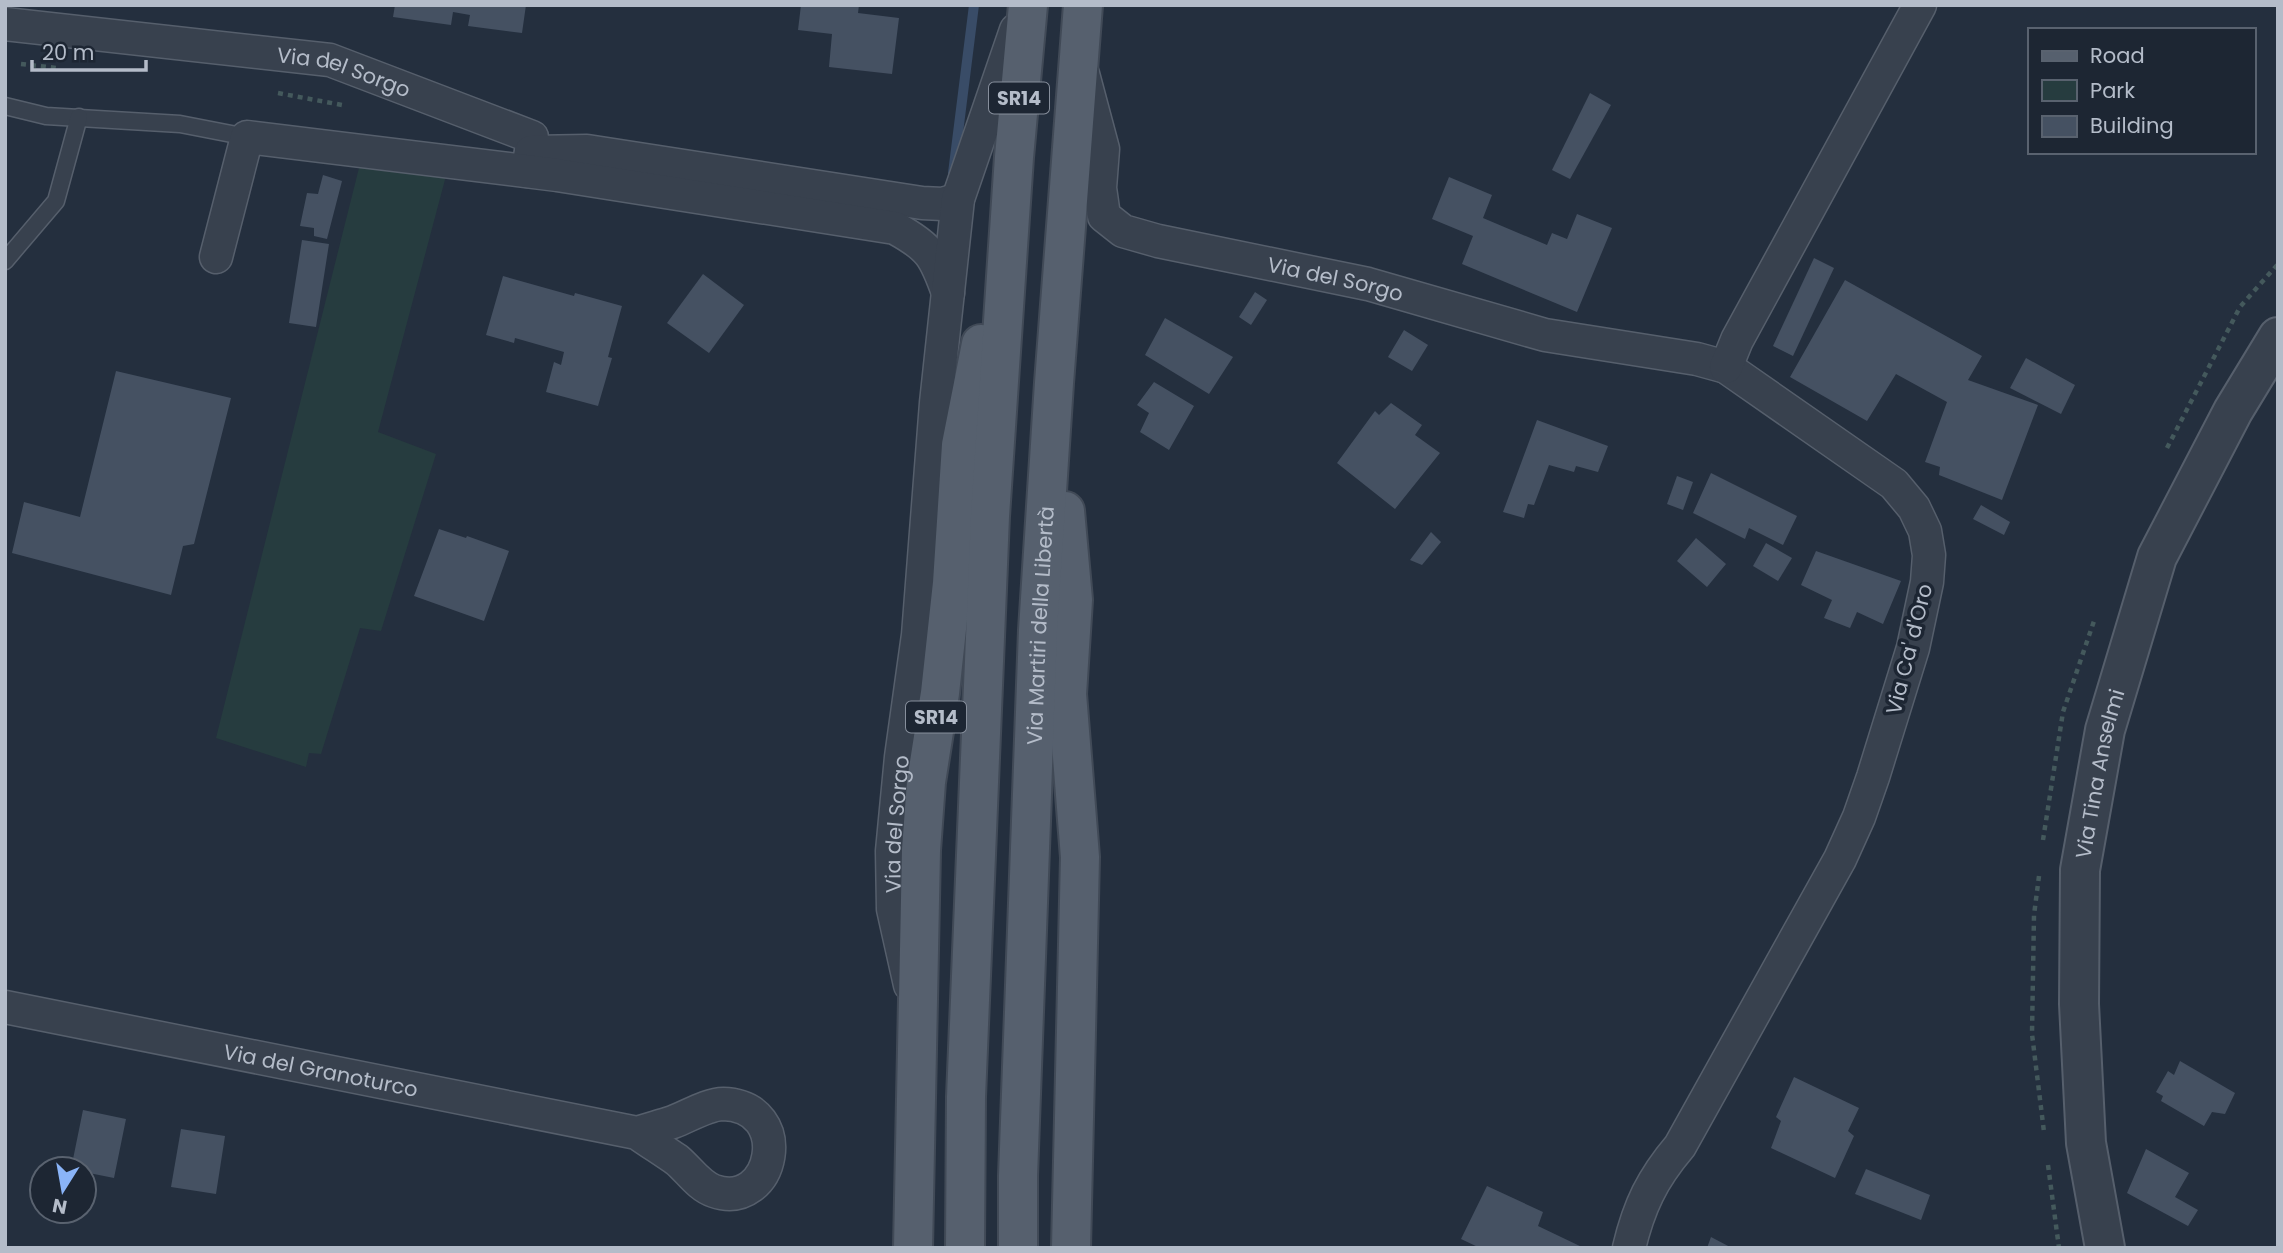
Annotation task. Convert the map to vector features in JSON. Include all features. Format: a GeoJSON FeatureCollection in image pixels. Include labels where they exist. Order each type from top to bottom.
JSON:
{"type":"FeatureCollection","features":[{"type":"Feature","properties":{"kind":"main road","name":"SR14"},"geometry":{"type":"LineString","coordinates":[[965,1248],[966,1097],[990,516],[1026,5]]}},
{"type":"Feature","properties":{"kind":"main road","name":"Via Martiri della Libertà"},"geometry":{"type":"LineString","coordinates":[[1018,1248],[1029,841],[1038,630],[1083,5]]}},
{"type":"Feature","properties":{"kind":"main road","name":"SR14"},"geometry":{"type":"LineString","coordinates":[[914,1248],[921,850],[926,782],[940,693],[952,583],[961,445],[1011,190]]}},
{"type":"Feature","properties":{"kind":"main road","name":"SR14"},"geometry":{"type":"LineString","coordinates":[[1054,383],[1073,600],[1068,694],[1080,857],[1071,1248]]}},
{"type":"Feature","properties":{"kind":"street","name":"Via del Sorgo"},"geometry":{"type":"LineString","coordinates":[[918,1018],[893,909],[892,851],[901,757],[918,635],[936,403],[958,200],[1026,5]]}},
{"type":"Feature","properties":{"kind":"street"},"geometry":{"type":"LineString","coordinates":[[1727,367],[1737,340],[1920,5]]}},
{"type":"Feature","properties":{"kind":"street","name":"Via del Sorgo"},"geometry":{"type":"LineString","coordinates":[[5,24],[330,60],[532,137],[529,162]]}},
{"type":"Feature","properties":{"kind":"street","name":"Via del Sorgo"},"geometry":{"type":"LineString","coordinates":[[1079,59],[1102,149],[1100,188],[1104,216],[1123,231],[1158,241],[1368,284],[1545,335],[1698,359],[1727,367]]}},
{"type":"Feature","properties":{"kind":"street","name":"Via del Sorgo"},"geometry":{"type":"LineString","coordinates":[[247,137],[529,162],[895,228],[929,251],[939,267],[948,294]]}},
{"type":"Feature","properties":{"kind":"street"},"geometry":{"type":"LineString","coordinates":[[216,257],[247,137]]}},
{"type":"Feature","properties":{"kind":"street","name":"Via del Sorgo"},"geometry":{"type":"LineString","coordinates":[[529,162],[587,151],[922,202],[943,204],[958,200]]}},
{"type":"Feature","properties":{"kind":"street","name":"Via Tina Anselmi"},"geometry":{"type":"LineString","coordinates":[[2105,1248],[2086,1143],[2079,1004],[2080,870],[2105,730],[2157,557],[2233,411],[2278,337]]}},
{"type":"Feature","properties":{"kind":"street","name":"Via Ca' d'Oro"},"geometry":{"type":"LineString","coordinates":[[1629,1248],[1646,1195],[1660,1169],[1680,1146],[1840,859],[1859,817],[1913,648],[1927,582],[1925,531],[1914,508],[1894,484],[1727,367]]}},
{"type":"Feature","properties":{"kind":"street","name":"Via del Granoturco"},"geometry":{"type":"LineString","coordinates":[[5,1007],[637,1133]]}},
{"type":"Feature","properties":{"kind":"lane"},"geometry":{"type":"LineString","coordinates":[[5,106],[46,116],[180,124],[247,137]]}},
{"type":"Feature","properties":{"kind":"lane"},"geometry":{"type":"LineString","coordinates":[[5,261],[56,201],[79,117]]}},
{"type":"Feature","properties":{"kind":"lane"},"geometry":{"type":"LineString","coordinates":[[5,237],[22,242]]}},
{"type":"Feature","properties":{"kind":"path"},"geometry":{"type":"LineString","coordinates":[[17,64],[69,69]]}},
{"type":"Feature","properties":{"kind":"path"},"geometry":{"type":"LineString","coordinates":[[268,91],[349,106]]}},
{"type":"Feature","properties":{"kind":"green space"},"geometry":{"type":"Polygon","coordinates":[[[360,164],[447,172],[378,432],[436,454],[381,631],[360,628],[321,754],[309,753],[306,767],[216,738],[360,164]]]}},
{"type":"Feature","properties":{"kind":"building"},"geometry":{"type":"Polygon","coordinates":[[[395,5],[526,5],[522,33],[468,26],[470,15],[453,12],[451,25],[393,17],[395,5]]]}},
{"type":"Feature","properties":{"kind":"building"},"geometry":{"type":"Polygon","coordinates":[[[801,5],[859,5],[858,13],[899,18],[892,74],[829,67],[832,34],[798,30],[801,5]]]}},
{"type":"Feature","properties":{"kind":"building"},"geometry":{"type":"Polygon","coordinates":[[[1590,93],[1611,105],[1570,179],[1552,170],[1590,93]]]}},
{"type":"Feature","properties":{"kind":"building"},"geometry":{"type":"Polygon","coordinates":[[[323,175],[342,181],[327,239],[314,236],[314,228],[300,226],[307,193],[318,194],[323,175]]]}},
{"type":"Feature","properties":{"kind":"building"},"geometry":{"type":"Polygon","coordinates":[[[1449,177],[1492,195],[1483,218],[1547,245],[1552,233],[1567,239],[1577,214],[1612,228],[1577,312],[1462,264],[1473,236],[1432,219],[1449,177]]]}},
{"type":"Feature","properties":{"kind":"building"},"geometry":{"type":"Polygon","coordinates":[[[302,240],[329,244],[316,327],[289,323],[302,240]]]}},
{"type":"Feature","properties":{"kind":"building"},"geometry":{"type":"Polygon","coordinates":[[[1814,258],[1834,268],[1793,356],[1773,346],[1814,258]]]}},
{"type":"Feature","properties":{"kind":"building"},"geometry":{"type":"Polygon","coordinates":[[[703,274],[744,305],[709,353],[667,323],[703,274]]]}},
{"type":"Feature","properties":{"kind":"building"},"geometry":{"type":"Polygon","coordinates":[[[503,276],[622,306],[608,357],[612,358],[598,406],[546,392],[554,362],[561,365],[564,352],[515,338],[514,343],[486,335],[503,276]]]}},
{"type":"Feature","properties":{"kind":"building"},"geometry":{"type":"Polygon","coordinates":[[[1845,280],[1982,356],[1968,380],[2038,405],[2002,500],[1939,475],[1940,467],[1925,462],[1947,402],[1896,374],[1867,421],[1790,377],[1845,280]]]}},
{"type":"Feature","properties":{"kind":"building"},"geometry":{"type":"Polygon","coordinates":[[[1255,292],[1267,300],[1251,325],[1239,317],[1255,292]]]}},
{"type":"Feature","properties":{"kind":"building"},"geometry":{"type":"Polygon","coordinates":[[[1165,318],[1233,357],[1209,394],[1145,355],[1165,318]]]}},
{"type":"Feature","properties":{"kind":"building"},"geometry":{"type":"Polygon","coordinates":[[[1404,330],[1428,345],[1412,371],[1388,357],[1404,330]]]}},
{"type":"Feature","properties":{"kind":"building"},"geometry":{"type":"Polygon","coordinates":[[[2026,358],[2075,385],[2061,414],[2010,388],[2026,358]]]}},
{"type":"Feature","properties":{"kind":"building"},"geometry":{"type":"Polygon","coordinates":[[[116,371],[231,398],[194,544],[183,546],[171,595],[12,553],[24,502],[80,517],[116,371]]]}},
{"type":"Feature","properties":{"kind":"building"},"geometry":{"type":"Polygon","coordinates":[[[1154,382],[1194,406],[1169,450],[1140,432],[1149,413],[1137,405],[1154,382]]]}},
{"type":"Feature","properties":{"kind":"building"},"geometry":{"type":"Polygon","coordinates":[[[1391,403],[1422,425],[1415,435],[1440,453],[1395,509],[1337,463],[1375,411],[1379,415],[1391,403]]]}},
{"type":"Feature","properties":{"kind":"building"},"geometry":{"type":"Polygon","coordinates":[[[1537,420],[1608,446],[1598,472],[1576,466],[1574,472],[1549,465],[1534,505],[1528,504],[1524,518],[1503,512],[1537,420]]]}},
{"type":"Feature","properties":{"kind":"building"},"geometry":{"type":"Polygon","coordinates":[[[1711,473],[1797,516],[1783,545],[1749,528],[1745,539],[1693,513],[1711,473]]]}},
{"type":"Feature","properties":{"kind":"building"},"geometry":{"type":"Polygon","coordinates":[[[1677,476],[1693,482],[1683,510],[1667,504],[1677,476]]]}},
{"type":"Feature","properties":{"kind":"building"},"geometry":{"type":"Polygon","coordinates":[[[1981,505],[2010,522],[2004,535],[1973,519],[1981,505]]]}},
{"type":"Feature","properties":{"kind":"building"},"geometry":{"type":"Polygon","coordinates":[[[439,529],[509,551],[484,621],[414,596],[439,529]]]}},
{"type":"Feature","properties":{"kind":"building"},"geometry":{"type":"Polygon","coordinates":[[[1431,532],[1441,542],[1422,565],[1410,560],[1431,532]]]}},
{"type":"Feature","properties":{"kind":"building"},"geometry":{"type":"Polygon","coordinates":[[[1696,538],[1726,564],[1707,587],[1677,561],[1696,538]]]}},
{"type":"Feature","properties":{"kind":"building"},"geometry":{"type":"Polygon","coordinates":[[[1766,543],[1792,558],[1778,581],[1753,566],[1766,543]]]}},
{"type":"Feature","properties":{"kind":"building"},"geometry":{"type":"Polygon","coordinates":[[[1816,551],[1901,581],[1883,624],[1857,612],[1850,628],[1824,618],[1832,600],[1801,585],[1816,551]]]}},
{"type":"Feature","properties":{"kind":"building"},"geometry":{"type":"Polygon","coordinates":[[[2180,1061],[2235,1093],[2225,1114],[2212,1112],[2204,1126],[2161,1101],[2163,1096],[2156,1092],[2168,1071],[2174,1075],[2180,1061]]]}},
{"type":"Feature","properties":{"kind":"building"},"geometry":{"type":"Polygon","coordinates":[[[1794,1077],[1859,1108],[1848,1131],[1854,1136],[1835,1178],[1771,1148],[1781,1121],[1776,1117],[1794,1077]]]}},
{"type":"Feature","properties":{"kind":"building"},"geometry":{"type":"Polygon","coordinates":[[[83,1110],[126,1119],[114,1178],[98,1175],[98,1155],[74,1155],[83,1110]]]}},
{"type":"Feature","properties":{"kind":"building"},"geometry":{"type":"Polygon","coordinates":[[[181,1129],[225,1136],[216,1194],[171,1187],[181,1129]]]}},
{"type":"Feature","properties":{"kind":"building"},"geometry":{"type":"Polygon","coordinates":[[[2146,1149],[2189,1173],[2175,1197],[2198,1210],[2188,1226],[2127,1193],[2146,1149]]]}},
{"type":"Feature","properties":{"kind":"building"},"geometry":{"type":"Polygon","coordinates":[[[1866,1169],[1930,1195],[1921,1220],[1855,1194],[1866,1169]]]}},
{"type":"Feature","properties":{"kind":"building"},"geometry":{"type":"Polygon","coordinates":[[[1487,1186],[1543,1212],[1538,1226],[1584,1248],[1480,1248],[1461,1239],[1487,1186]]]}},
{"type":"Feature","properties":{"kind":"building"},"geometry":{"type":"Polygon","coordinates":[[[1711,1237],[1732,1248],[1707,1248],[1711,1237]]]}},
{"type":"Feature","properties":{"kind":"waterway"},"geometry":{"type":"LineString","coordinates":[[953,173],[974,5]]}}]}
